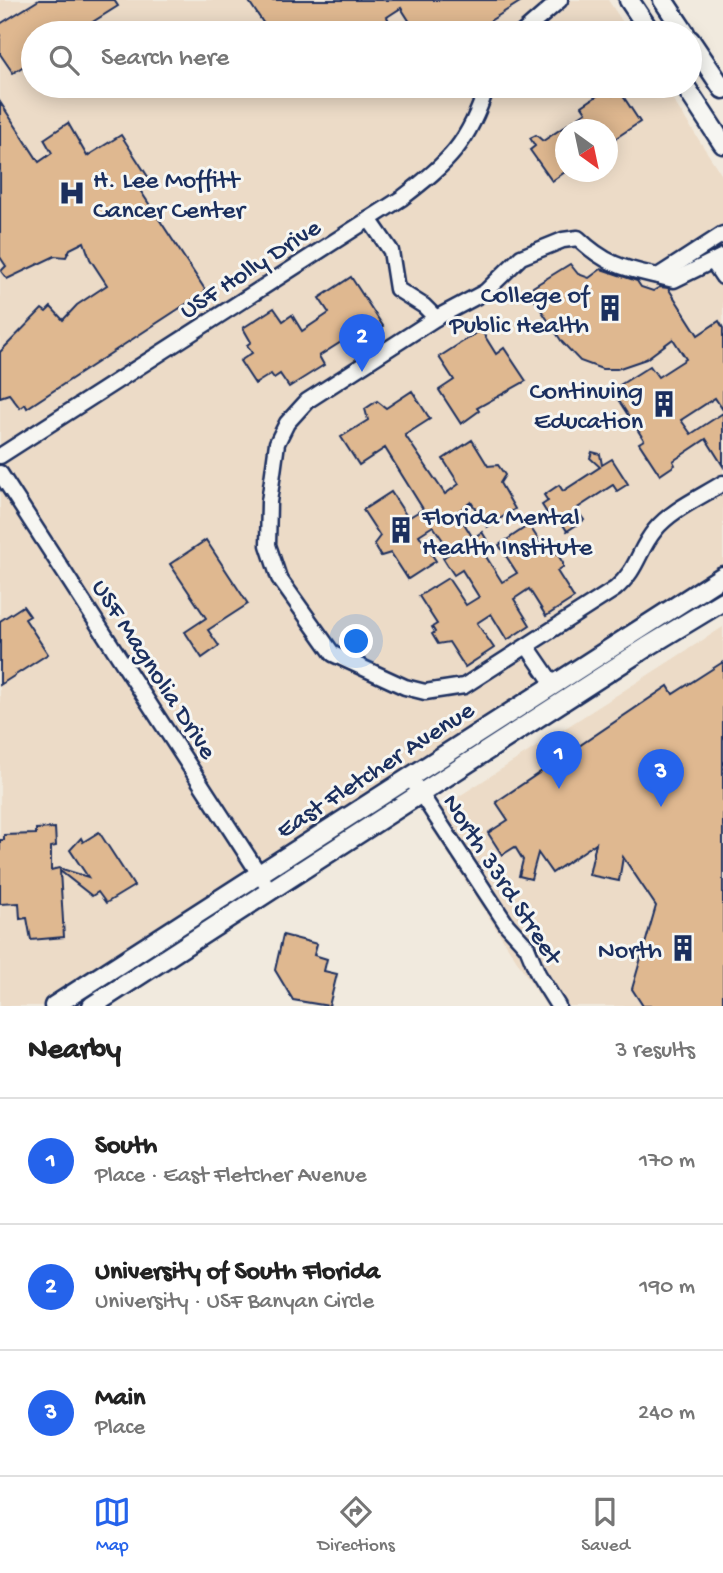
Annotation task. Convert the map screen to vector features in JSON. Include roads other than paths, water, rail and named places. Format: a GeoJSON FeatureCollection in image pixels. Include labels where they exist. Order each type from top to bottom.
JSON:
{"type":"FeatureCollection","features":[{"type":"Feature","properties":{"kind":"main road"},"geometry":{"type":"LineString","coordinates":[[629,0],[643,21]]}},
{"type":"Feature","properties":{"kind":"main road"},"geometry":{"type":"LineString","coordinates":[[663,0],[677,21]]}},
{"type":"Feature","properties":{"kind":"main road"},"geometry":{"type":"LineString","coordinates":[[702,58],[723,89]]}},
{"type":"Feature","properties":{"kind":"main road"},"geometry":{"type":"LineString","coordinates":[[693,98],[723,144]]}},
{"type":"Feature","properties":{"kind":"main road","name":"East Fletcher Avenue"},"geometry":{"type":"LineString","coordinates":[[54,1006],[723,576]]}},
{"type":"Feature","properties":{"kind":"main road","name":"East Fletcher Avenue"},"geometry":{"type":"LineString","coordinates":[[92,1006],[647,647],[723,601]]}},
{"type":"Feature","properties":{"kind":"street"},"geometry":{"type":"LineString","coordinates":[[536,21],[560,0]]}},
{"type":"Feature","properties":{"kind":"street","name":"USF Holly Drive"},"geometry":{"type":"LineString","coordinates":[[0,456],[369,219],[445,165],[463,142],[482,98]]}},
{"type":"Feature","properties":{"kind":"street"},"geometry":{"type":"LineString","coordinates":[[369,219],[391,251],[397,289],[424,306],[436,318]]}},
{"type":"Feature","properties":{"kind":"street"},"geometry":{"type":"LineString","coordinates":[[658,276],[723,234]]}},
{"type":"Feature","properties":{"kind":"street"},"geometry":{"type":"LineString","coordinates":[[723,277],[718,259],[674,280],[613,265],[595,256],[578,238],[563,240],[521,257],[485,292],[436,318],[307,401],[287,422],[277,443],[269,502],[268,545],[273,564],[283,583],[333,653],[405,687],[425,692],[464,686],[623,582],[631,575],[645,543],[657,527],[723,483]]}},
{"type":"Feature","properties":{"kind":"street","name":"USF Magnolia Drive"},"geometry":{"type":"LineString","coordinates":[[0,473],[271,890]]}},
{"type":"Feature","properties":{"kind":"street"},"geometry":{"type":"LineString","coordinates":[[527,646],[553,684]]}},
{"type":"Feature","properties":{"kind":"street","name":"North 33rd Street"},"geometry":{"type":"LineString","coordinates":[[409,777],[507,925],[527,947],[538,974],[558,1006]]}},
{"type":"Feature","properties":{"kind":"place","name":"H. Lee Moffitt Cancer Center"},"geometry":{"type":"Point","coordinates":[72,193]}},
{"type":"Feature","properties":{"kind":"place","name":"College of Public Health"},"geometry":{"type":"Point","coordinates":[610,308]}},
{"type":"Feature","properties":{"kind":"place","name":"University of South Florida"},"geometry":{"type":"Point","coordinates":[362,372]}},
{"type":"Feature","properties":{"kind":"place","name":"Continuing Education"},"geometry":{"type":"Point","coordinates":[664,404]}},
{"type":"Feature","properties":{"kind":"place","name":"Florida Mental Health Institute"},"geometry":{"type":"Point","coordinates":[401,530]}},
{"type":"Feature","properties":{"kind":"place","name":"South"},"geometry":{"type":"Point","coordinates":[559,789]}},
{"type":"Feature","properties":{"kind":"place","name":"Main"},"geometry":{"type":"Point","coordinates":[661,807]}},
{"type":"Feature","properties":{"kind":"place","name":"North"},"geometry":{"type":"Point","coordinates":[683,948]}}]}
